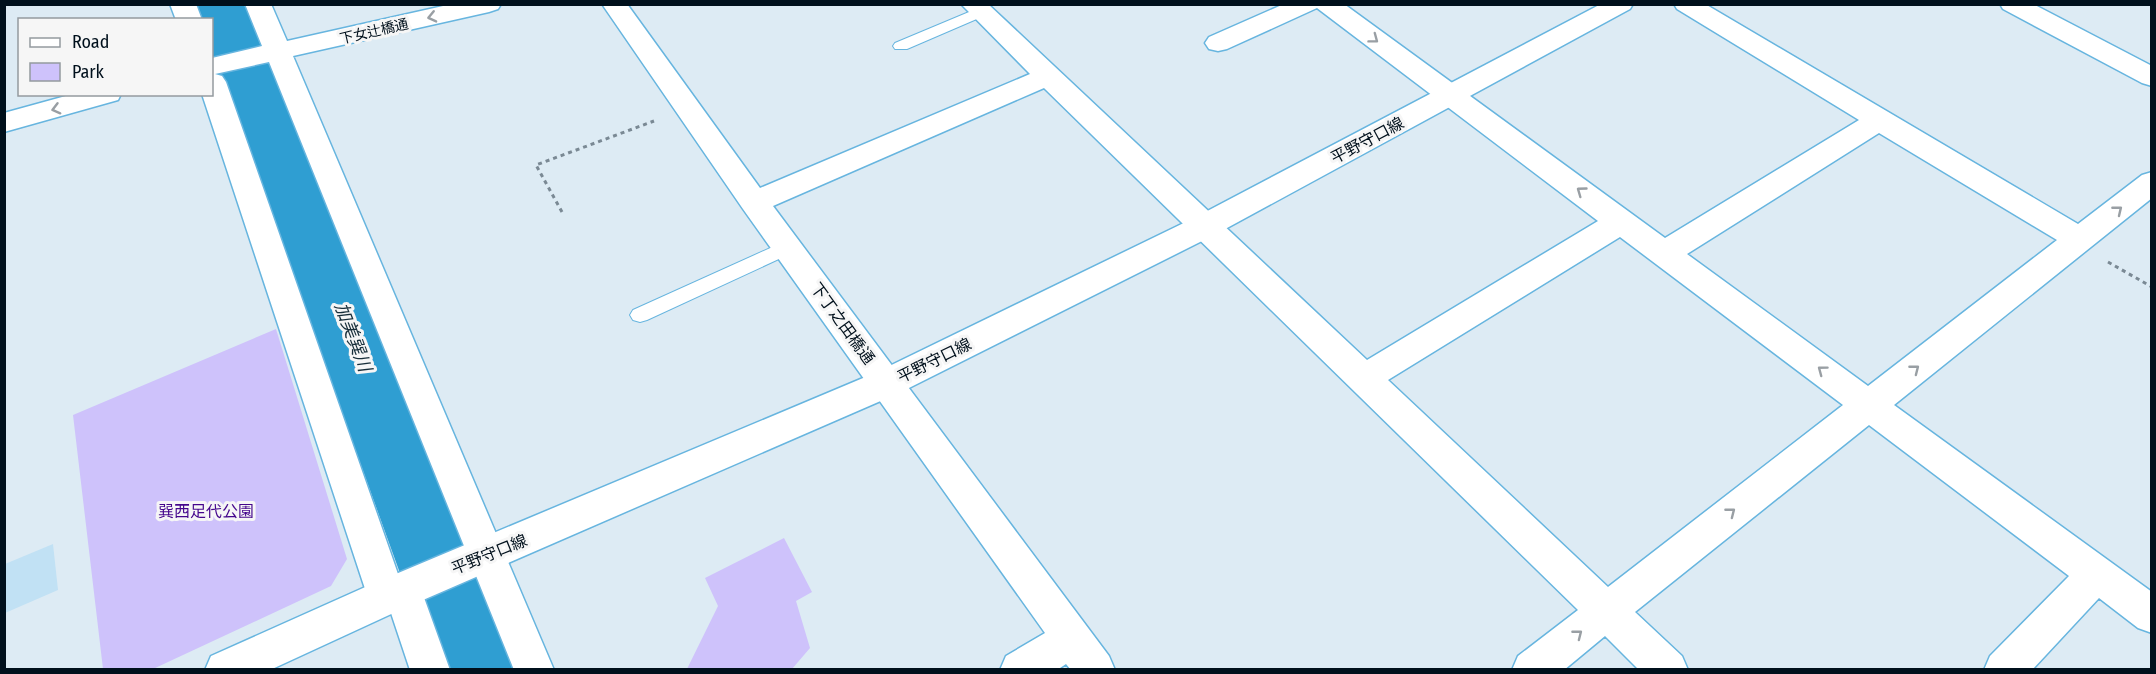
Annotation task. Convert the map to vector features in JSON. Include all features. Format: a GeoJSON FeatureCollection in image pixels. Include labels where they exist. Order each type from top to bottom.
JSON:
{"type":"FeatureCollection","features":[{"type":"Feature","properties":{"kind":"street"},"geometry":{"type":"LineString","coordinates":[[258,4],[238,64],[430,669]]}},
{"type":"Feature","properties":{"kind":"street","name":"下女辻橋通"},"geometry":{"type":"LineString","coordinates":[[238,64],[489,4]]}},
{"type":"Feature","properties":{"kind":"street","name":"下丁之田橋通"},"geometry":{"type":"LineString","coordinates":[[614,4],[754,202],[1095,669]]}},
{"type":"Feature","properties":{"kind":"street"},"geometry":{"type":"LineString","coordinates":[[1218,43],[1307,4]]}},
{"type":"Feature","properties":{"kind":"street"},"geometry":{"type":"LineString","coordinates":[[1327,4],[2151,615]]}},
{"type":"Feature","properties":{"kind":"street","name":"平野守口線"},"geometry":{"type":"LineString","coordinates":[[225,669],[405,589],[887,383],[1205,226],[1621,4]]}},
{"type":"Feature","properties":{"kind":"street"},"geometry":{"type":"LineString","coordinates":[[1686,4],[2078,241]]}},
{"type":"Feature","properties":{"kind":"street"},"geometry":{"type":"LineString","coordinates":[[2012,4],[2151,77]]}},
{"type":"Feature","properties":{"kind":"street"},"geometry":{"type":"LineString","coordinates":[[977,8],[1668,669]]}},
{"type":"Feature","properties":{"kind":"street"},"geometry":{"type":"LineString","coordinates":[[238,64],[534,669]]}},
{"type":"Feature","properties":{"kind":"street"},"geometry":{"type":"LineString","coordinates":[[754,202],[1047,76]]}},
{"type":"Feature","properties":{"kind":"street"},"geometry":{"type":"LineString","coordinates":[[4,123],[101,96]]}},
{"type":"Feature","properties":{"kind":"street"},"geometry":{"type":"LineString","coordinates":[[1664,253],[1879,120]]}},
{"type":"Feature","properties":{"kind":"street"},"geometry":{"type":"LineString","coordinates":[[1532,669],[2151,182]]}},
{"type":"Feature","properties":{"kind":"street"},"geometry":{"type":"LineString","coordinates":[[1364,378],[1622,221]]}},
{"type":"Feature","properties":{"kind":"street"},"geometry":{"type":"LineString","coordinates":[[2004,669],[2097,574]]}},
{"type":"Feature","properties":{"kind":"street"},"geometry":{"type":"LineString","coordinates":[[1020,669],[1072,638]]}},
{"type":"Feature","properties":{"kind":"lane"},"geometry":{"type":"LineString","coordinates":[[901,46],[977,8]]}},
{"type":"Feature","properties":{"kind":"lane"},"geometry":{"type":"LineString","coordinates":[[640,315],[788,248]]}},
{"type":"Feature","properties":{"kind":"path"},"geometry":{"type":"LineString","coordinates":[[562,212],[537,165],[688,108]]}},
{"type":"Feature","properties":{"kind":"path"},"geometry":{"type":"LineString","coordinates":[[2078,241],[2151,287]]}},
{"type":"Feature","properties":{"kind":"shaded area"},"geometry":{"type":"Polygon","coordinates":[[[53,544],[58,590],[5,613],[5,564],[53,544]]]}},
{"type":"Feature","properties":{"kind":"green space","name":"巽西足代公園"},"geometry":{"type":"Polygon","coordinates":[[[276,329],[347,559],[331,586],[153,669],[103,669],[73,415],[276,329]]]}},
{"type":"Feature","properties":{"kind":"green space"},"geometry":{"type":"Polygon","coordinates":[[[784,538],[812,592],[796,601],[810,648],[792,669],[687,669],[718,606],[705,578],[784,538]]]}},
{"type":"Feature","properties":{"kind":"waterway","name":"加美巽川"},"geometry":{"type":"LineString","coordinates":[[224,4],[483,670]]}}]}
